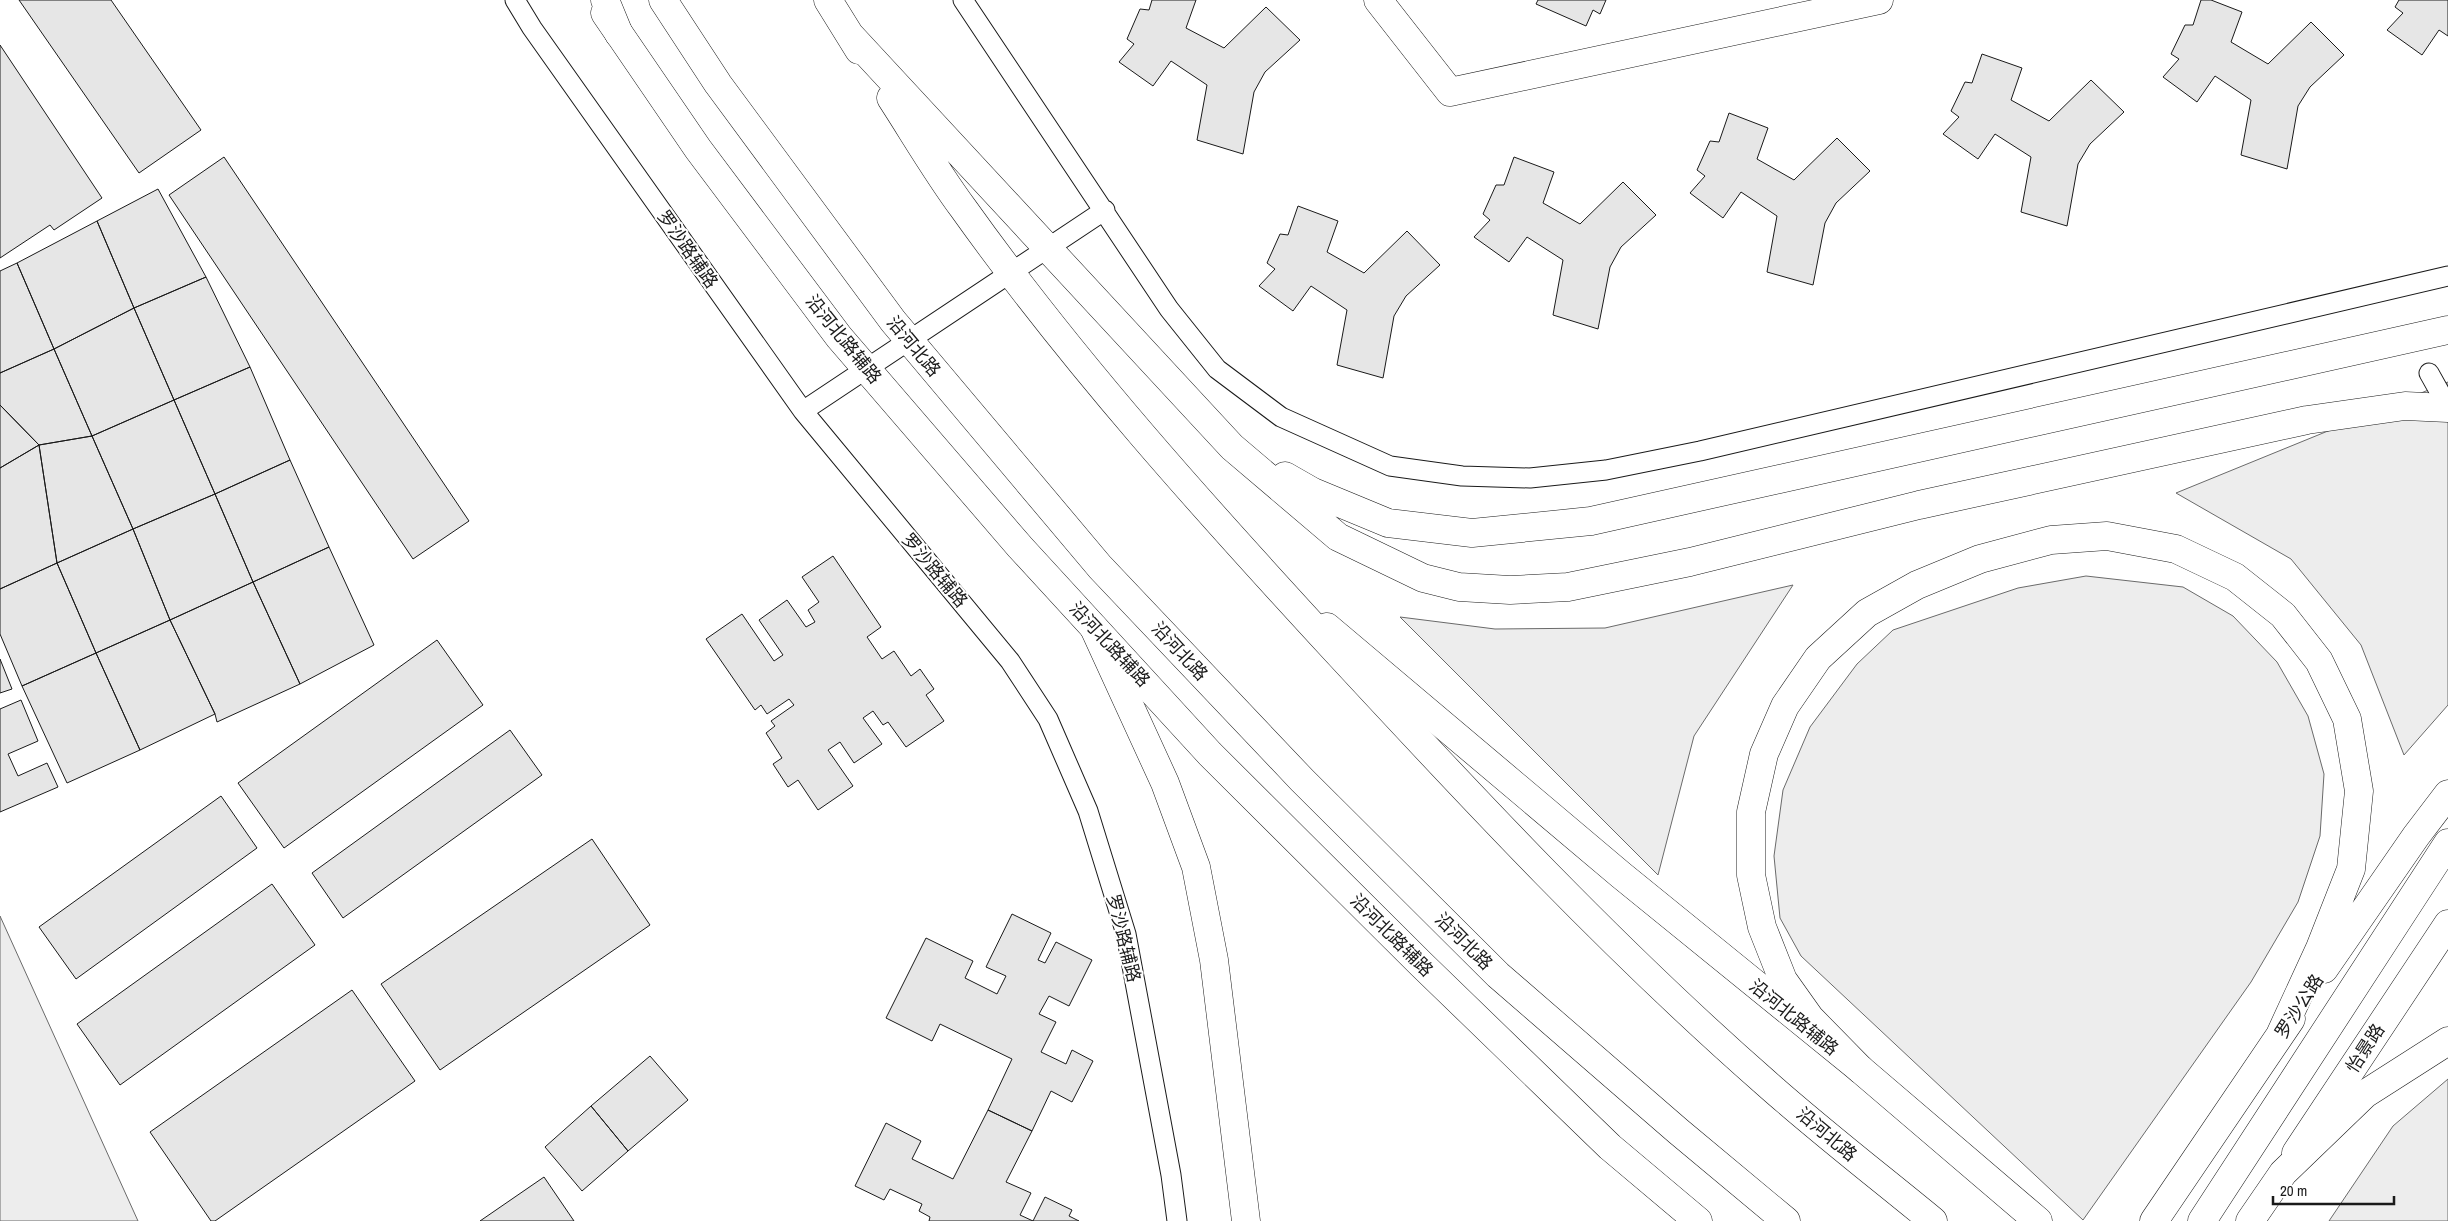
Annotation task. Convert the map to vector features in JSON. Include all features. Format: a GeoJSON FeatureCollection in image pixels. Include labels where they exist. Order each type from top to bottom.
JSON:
{"type":"FeatureCollection","features":[{"type":"Feature","properties":{"kind":"main road","name":"沿河北路辅路"},"geometry":{"type":"LineString","coordinates":[[597,0],[698,149],[839,337],[1020,547],[1210,754],[1421,964],[1610,1148],[1698,1221]]}},
{"type":"Feature","properties":{"kind":"main road"},"geometry":{"type":"LineString","coordinates":[[605,0],[619,34]]}},
{"type":"Feature","properties":{"kind":"main road","name":"沿河北路"},"geometry":{"type":"LineString","coordinates":[[663,0],[718,84],[893,321],[1100,567],[1302,780],[1498,975],[1678,1131],[1786,1221]]}},
{"type":"Feature","properties":{"kind":"main road","name":"沿河北路"},"geometry":{"type":"LineString","coordinates":[[828,0],[962,208],[1054,327],[1211,516],[1470,795],[1566,895],[1766,1083],[1933,1221]]}},
{"type":"Feature","properties":{"kind":"main road"},"geometry":{"type":"LineString","coordinates":[[1378,0],[1450,92],[1879,0]]}},
{"type":"Feature","properties":{"kind":"main road"},"geometry":{"type":"LineString","coordinates":[[849,34],[1232,447],[1338,537],[1383,561],[1422,578],[1459,587],[1510,590],[1568,587],[1690,562],[1919,505],[2226,436],[2306,420],[2406,406],[2448,408]]}},
{"type":"Feature","properties":{"kind":"main road"},"geometry":{"type":"LineString","coordinates":[[1232,447],[1313,492],[1388,524],[1472,533],[1591,521],[2448,330]]}},
{"type":"Feature","properties":{"kind":"main road"},"geometry":{"type":"LineString","coordinates":[[1860,1069],[1810,1018],[1783,980],[1762,927],[1751,875],[1751,812],[1764,754],[1785,706],[1818,658],[1867,613],[1917,585],[1980,558],[2051,540],[2107,536],[2176,549],[2235,577],[2283,615],[2319,661],[2347,719],[2359,791],[2351,869],[2320,948],[2280,1035]]}},
{"type":"Feature","properties":{"kind":"main road","name":"沿河北路辅路"},"geometry":{"type":"LineString","coordinates":[[1274,583],[1628,881],[1860,1069],[2038,1221]]}},
{"type":"Feature","properties":{"kind":"main road"},"geometry":{"type":"LineString","coordinates":[[1094,628],[1165,783],[1196,867],[1214,960],[1246,1221]]}},
{"type":"Feature","properties":{"kind":"main road","name":"罗沙公路"},"geometry":{"type":"LineString","coordinates":[[2154,1221],[2351,928],[2448,794]]}},
{"type":"Feature","properties":{"kind":"main road"},"geometry":{"type":"LineString","coordinates":[[2202,1221],[2448,843]]}},
{"type":"Feature","properties":{"kind":"main road","name":"怡景路"},"geometry":{"type":"LineString","coordinates":[[2283,1173],[2448,924]]}},
{"type":"Feature","properties":{"kind":"main road"},"geometry":{"type":"LineString","coordinates":[[2250,1221],[2283,1173],[2365,1094],[2448,1041]]}},
{"type":"Feature","properties":{"kind":"lane","name":"罗沙路辅路"},"geometry":{"type":"LineString","coordinates":[[515,0],[532,28],[804,411],[1010,661],[1048,719],[1088,810],[1126,934],[1171,1176],[1177,1221]]}},
{"type":"Feature","properties":{"kind":"lane"},"geometry":{"type":"LineString","coordinates":[[963,0],[1170,309],[1217,369],[1281,417],[1390,466],[1462,476],[1530,478],[1616,468],[2395,297],[2448,276]]}},
{"type":"Feature","properties":{"kind":"lane"},"geometry":{"type":"LineString","coordinates":[[804,411],[1105,210]]}},
{"type":"Feature","properties":{"kind":"lane"},"geometry":{"type":"LineString","coordinates":[[2429,373],[2448,408]]}},
{"type":"Feature","properties":{"kind":"shaded area"},"geometry":{"type":"Polygon","coordinates":[[[2448,382],[2448,705],[2404,755],[2361,645],[2291,559],[2176,493],[2448,382]]]}},
{"type":"Feature","properties":{"kind":"shaded area"},"geometry":{"type":"Polygon","coordinates":[[[2086,576],[2183,587],[2233,616],[2277,662],[2308,716],[2324,774],[2320,836],[2298,902],[2251,982],[2083,1220],[1801,956],[1780,918],[1774,856],[1783,790],[1810,727],[1857,664],[1893,630],[2018,588],[2086,576]]]}},
{"type":"Feature","properties":{"kind":"shaded area"},"geometry":{"type":"Polygon","coordinates":[[[1793,585],[1694,736],[1658,875],[1400,617],[1495,629],[1605,628],[1793,585]]]}},
{"type":"Feature","properties":{"kind":"shaded area"},"geometry":{"type":"Polygon","coordinates":[[[0,916],[138,1221],[0,1221],[0,916]]]}},
{"type":"Feature","properties":{"kind":"shaded area"},"geometry":{"type":"Polygon","coordinates":[[[2448,1079],[2448,1221],[2329,1221],[2393,1126],[2448,1079]]]}},
{"type":"Feature","properties":{"kind":"building"},"geometry":{"type":"Polygon","coordinates":[[[19,0],[111,0],[201,130],[139,173],[19,0]]]}},
{"type":"Feature","properties":{"kind":"building"},"geometry":{"type":"Polygon","coordinates":[[[1152,0],[1196,0],[1186,28],[1224,48],[1266,7],[1300,40],[1265,72],[1254,92],[1243,154],[1197,140],[1207,85],[1171,61],[1153,86],[1119,62],[1134,44],[1127,39],[1140,9],[1149,10],[1152,0]]]}},
{"type":"Feature","properties":{"kind":"building"},"geometry":{"type":"Polygon","coordinates":[[[1538,0],[1606,0],[1600,14],[1593,10],[1586,26],[1536,4],[1538,0]]]}},
{"type":"Feature","properties":{"kind":"building"},"geometry":{"type":"Polygon","coordinates":[[[2201,0],[2211,0],[2242,12],[2231,42],[2268,64],[2311,22],[2344,55],[2310,87],[2298,106],[2287,169],[2241,155],[2251,100],[2215,76],[2197,102],[2163,77],[2179,59],[2171,54],[2185,25],[2193,25],[2201,0]]]}},
{"type":"Feature","properties":{"kind":"building"},"geometry":{"type":"Polygon","coordinates":[[[2399,0],[2448,0],[2448,36],[2439,30],[2422,55],[2387,30],[2403,13],[2395,7],[2399,0]]]}},
{"type":"Feature","properties":{"kind":"building"},"geometry":{"type":"Polygon","coordinates":[[[0,45],[102,198],[54,230],[50,225],[0,258],[0,45]]]}},
{"type":"Feature","properties":{"kind":"building"},"geometry":{"type":"Polygon","coordinates":[[[1982,54],[2022,68],[2011,100],[2049,121],[2091,80],[2124,112],[2090,144],[2078,164],[2067,226],[2021,212],[2031,157],[1995,134],[1978,159],[1943,134],[1959,117],[1951,111],[1965,82],[1972,83],[1982,54]]]}},
{"type":"Feature","properties":{"kind":"building"},"geometry":{"type":"Polygon","coordinates":[[[1729,113],[1768,128],[1757,159],[1794,180],[1837,138],[1870,171],[1836,203],[1825,223],[1813,285],[1767,272],[1777,216],[1741,192],[1723,218],[1690,193],[1705,176],[1697,170],[1710,141],[1719,142],[1729,113]]]}},
{"type":"Feature","properties":{"kind":"building"},"geometry":{"type":"Polygon","coordinates":[[[224,157],[469,521],[413,559],[169,195],[224,157]]]}},
{"type":"Feature","properties":{"kind":"building"},"geometry":{"type":"Polygon","coordinates":[[[1514,157],[1554,172],[1543,203],[1580,224],[1623,182],[1656,215],[1621,247],[1610,267],[1598,329],[1553,315],[1563,260],[1527,237],[1509,262],[1474,237],[1490,220],[1483,214],[1496,185],[1504,185],[1514,157]]]}},
{"type":"Feature","properties":{"kind":"building"},"geometry":{"type":"Polygon","coordinates":[[[158,189],[206,277],[134,308],[97,221],[158,189]]]}},
{"type":"Feature","properties":{"kind":"building"},"geometry":{"type":"Polygon","coordinates":[[[1298,206],[1338,221],[1327,252],[1364,273],[1407,231],[1440,265],[1406,296],[1394,316],[1383,378],[1337,365],[1347,310],[1311,286],[1293,311],[1259,286],[1275,269],[1267,263],[1280,234],[1288,235],[1298,206]]]}},
{"type":"Feature","properties":{"kind":"building"},"geometry":{"type":"Polygon","coordinates":[[[97,221],[134,308],[54,349],[17,263],[97,221]]]}},
{"type":"Feature","properties":{"kind":"building"},"geometry":{"type":"Polygon","coordinates":[[[17,263],[54,349],[0,373],[0,271],[17,263]]]}},
{"type":"Feature","properties":{"kind":"building"},"geometry":{"type":"Polygon","coordinates":[[[206,277],[250,367],[174,400],[134,308],[206,277]]]}},
{"type":"Feature","properties":{"kind":"building"},"geometry":{"type":"Polygon","coordinates":[[[134,308],[174,400],[92,436],[54,349],[134,308]]]}},
{"type":"Feature","properties":{"kind":"building"},"geometry":{"type":"Polygon","coordinates":[[[54,349],[92,436],[39,445],[0,405],[0,373],[54,349]]]}},
{"type":"Feature","properties":{"kind":"building"},"geometry":{"type":"Polygon","coordinates":[[[250,367],[290,460],[215,494],[174,400],[250,367]]]}},
{"type":"Feature","properties":{"kind":"building"},"geometry":{"type":"Polygon","coordinates":[[[174,400],[215,494],[133,529],[92,436],[174,400]]]}},
{"type":"Feature","properties":{"kind":"building"},"geometry":{"type":"Polygon","coordinates":[[[0,405],[39,445],[0,468],[0,405]]]}},
{"type":"Feature","properties":{"kind":"building"},"geometry":{"type":"Polygon","coordinates":[[[92,436],[133,529],[57,563],[39,445],[92,436]]]}},
{"type":"Feature","properties":{"kind":"building"},"geometry":{"type":"Polygon","coordinates":[[[39,445],[57,563],[0,589],[0,468],[39,445]]]}},
{"type":"Feature","properties":{"kind":"building"},"geometry":{"type":"Polygon","coordinates":[[[290,460],[329,547],[253,582],[215,494],[290,460]]]}},
{"type":"Feature","properties":{"kind":"building"},"geometry":{"type":"Polygon","coordinates":[[[215,494],[253,582],[170,620],[133,529],[215,494]]]}},
{"type":"Feature","properties":{"kind":"building"},"geometry":{"type":"Polygon","coordinates":[[[133,529],[170,620],[96,653],[57,563],[133,529]]]}},
{"type":"Feature","properties":{"kind":"building"},"geometry":{"type":"Polygon","coordinates":[[[329,547],[374,645],[300,684],[253,582],[329,547]]]}},
{"type":"Feature","properties":{"kind":"building"},"geometry":{"type":"Polygon","coordinates":[[[833,556],[881,627],[867,637],[882,659],[894,651],[911,676],[920,669],[934,689],[926,695],[944,721],[906,747],[888,722],[883,725],[873,711],[863,718],[882,744],[854,763],[840,742],[828,750],[853,786],[818,810],[798,780],[788,787],[773,764],[782,758],[766,733],[775,726],[771,721],[794,705],[789,699],[767,714],[761,705],[755,710],[706,639],[742,614],[774,661],[783,655],[759,620],[787,600],[806,627],[815,622],[808,610],[819,602],[802,577],[833,556]]]}},
{"type":"Feature","properties":{"kind":"building"},"geometry":{"type":"Polygon","coordinates":[[[57,563],[96,653],[22,686],[0,634],[0,589],[57,563]]]}},
{"type":"Feature","properties":{"kind":"building"},"geometry":{"type":"Polygon","coordinates":[[[253,582],[300,684],[217,722],[215,714],[170,620],[253,582]]]}},
{"type":"Feature","properties":{"kind":"building"},"geometry":{"type":"Polygon","coordinates":[[[170,620],[215,714],[140,750],[96,653],[170,620]]]}},
{"type":"Feature","properties":{"kind":"building"},"geometry":{"type":"Polygon","coordinates":[[[437,640],[483,705],[284,848],[238,783],[437,640]]]}},
{"type":"Feature","properties":{"kind":"building"},"geometry":{"type":"Polygon","coordinates":[[[96,653],[140,750],[67,783],[22,686],[96,653]]]}},
{"type":"Feature","properties":{"kind":"building"},"geometry":{"type":"Polygon","coordinates":[[[0,659],[12,689],[0,693],[0,659]]]}},
{"type":"Feature","properties":{"kind":"building"},"geometry":{"type":"Polygon","coordinates":[[[21,700],[38,741],[8,754],[18,776],[47,763],[58,787],[0,812],[0,709],[21,700]]]}},
{"type":"Feature","properties":{"kind":"building"},"geometry":{"type":"Polygon","coordinates":[[[510,730],[542,775],[343,918],[312,873],[510,730]]]}},
{"type":"Feature","properties":{"kind":"building"},"geometry":{"type":"Polygon","coordinates":[[[221,796],[257,848],[76,979],[39,927],[221,796]]]}},
{"type":"Feature","properties":{"kind":"building"},"geometry":{"type":"Polygon","coordinates":[[[592,839],[650,925],[440,1070],[381,984],[592,839]]]}},
{"type":"Feature","properties":{"kind":"building"},"geometry":{"type":"Polygon","coordinates":[[[272,884],[315,945],[120,1085],[77,1024],[272,884]]]}},
{"type":"Feature","properties":{"kind":"building"},"geometry":{"type":"Polygon","coordinates":[[[1012,914],[1051,933],[1038,960],[1045,963],[1056,942],[1092,960],[1069,1006],[1049,996],[1039,1014],[1056,1022],[1041,1052],[1066,1064],[1072,1050],[1093,1061],[1072,1102],[1051,1091],[1032,1131],[988,1110],[1012,1059],[940,1024],[932,1041],[886,1018],[926,938],[973,961],[965,978],[997,994],[1006,976],[986,967],[1012,914]]]}},
{"type":"Feature","properties":{"kind":"building"},"geometry":{"type":"Polygon","coordinates":[[[352,990],[415,1081],[215,1221],[211,1221],[150,1132],[352,990]]]}},
{"type":"Feature","properties":{"kind":"building"},"geometry":{"type":"Polygon","coordinates":[[[650,1056],[688,1100],[628,1151],[591,1106],[650,1056]]]}},
{"type":"Feature","properties":{"kind":"building"},"geometry":{"type":"Polygon","coordinates":[[[591,1106],[628,1151],[582,1191],[545,1147],[591,1106]]]}},
{"type":"Feature","properties":{"kind":"building"},"geometry":{"type":"Polygon","coordinates":[[[988,1110],[1032,1131],[1006,1182],[1031,1193],[1020,1215],[1033,1221],[929,1221],[930,1217],[919,1211],[922,1204],[890,1189],[884,1200],[855,1186],[886,1123],[921,1141],[912,1159],[953,1179],[988,1110]]]}},
{"type":"Feature","properties":{"kind":"building"},"geometry":{"type":"Polygon","coordinates":[[[544,1177],[574,1221],[480,1221],[544,1177]]]}},
{"type":"Feature","properties":{"kind":"building"},"geometry":{"type":"Polygon","coordinates":[[[1045,1197],[1072,1210],[1069,1216],[1079,1221],[1033,1221],[1045,1197]]]}}]}
